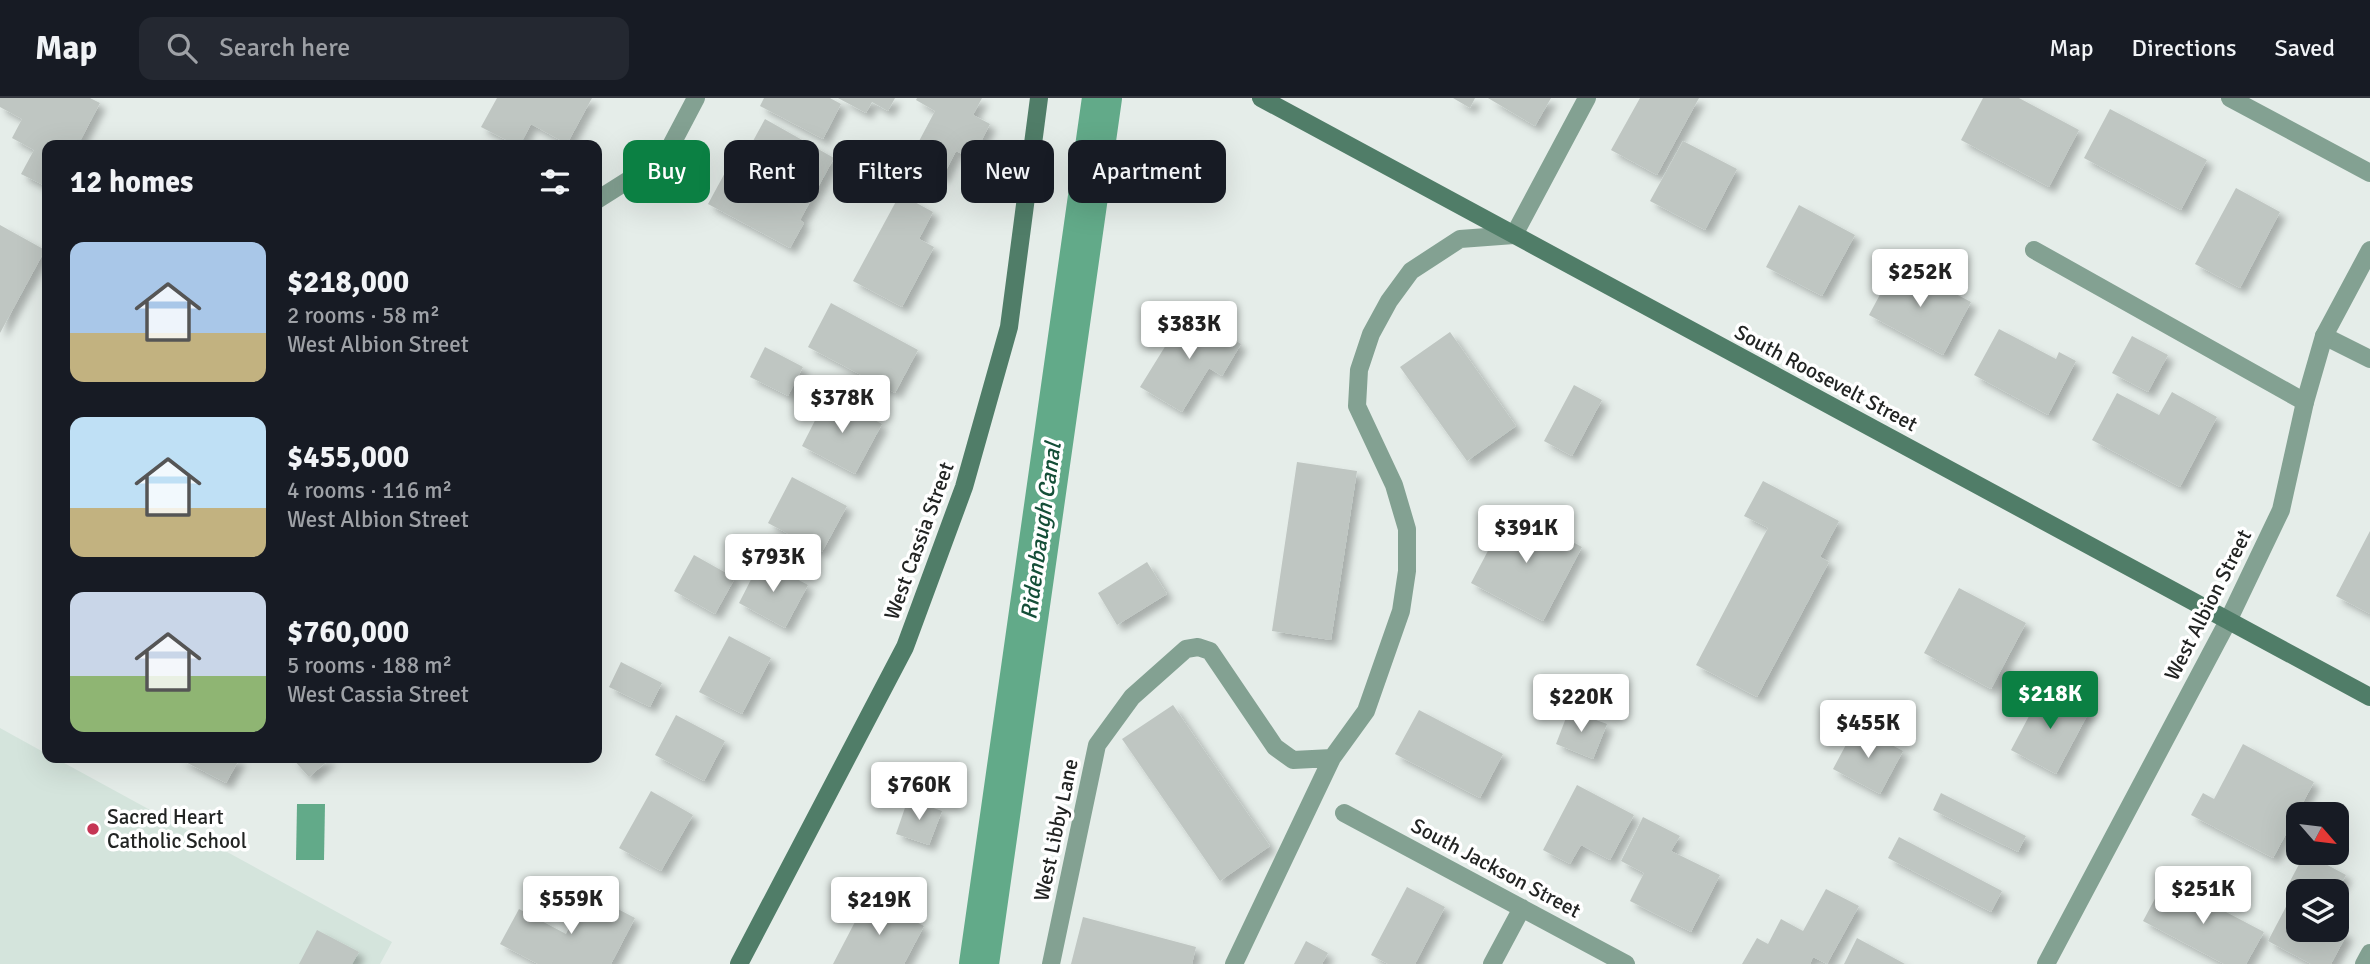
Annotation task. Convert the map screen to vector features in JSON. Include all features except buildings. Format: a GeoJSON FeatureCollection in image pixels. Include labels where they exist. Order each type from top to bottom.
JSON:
{"type":"FeatureCollection","features":[{"type":"Feature","properties":{"kind":"street"},"geometry":{"type":"LineString","coordinates":[[602,197],[665,157],[696,98]]}},
{"type":"Feature","properties":{"kind":"street","name":"West Cassia Street"},"geometry":{"type":"LineString","coordinates":[[739,964],[905,647],[964,487],[1009,327],[1039,98]]}},
{"type":"Feature","properties":{"kind":"street","name":"South Roosevelt Street"},"geometry":{"type":"LineString","coordinates":[[1261,98],[2370,698]]}},
{"type":"Feature","properties":{"kind":"street"},"geometry":{"type":"LineString","coordinates":[[1234,964],[1332,758],[1366,710],[1401,611],[1407,570],[1407,529],[1394,485],[1356,406],[1359,370],[1371,334],[1389,301],[1411,271],[1460,239],[1514,235],[1587,98]]}},
{"type":"Feature","properties":{"kind":"street"},"geometry":{"type":"LineString","coordinates":[[2230,98],[2370,173]]}},
{"type":"Feature","properties":{"kind":"street"},"geometry":{"type":"LineString","coordinates":[[2034,250],[2305,402]]}},
{"type":"Feature","properties":{"kind":"street","name":"West Albion Street"},"geometry":{"type":"LineString","coordinates":[[2046,964],[2228,621],[2281,510],[2305,402],[2324,336],[2370,250]]}},
{"type":"Feature","properties":{"kind":"street"},"geometry":{"type":"LineString","coordinates":[[2324,336],[2370,359]]}},
{"type":"Feature","properties":{"kind":"street","name":"West Libby Lane"},"geometry":{"type":"LineString","coordinates":[[1051,964],[1097,745],[1132,697],[1186,649],[1198,647],[1210,651],[1275,747],[1293,760],[1332,758]]}},
{"type":"Feature","properties":{"kind":"street","name":"South Jackson Street"},"geometry":{"type":"LineString","coordinates":[[1344,813],[1626,964]]}},
{"type":"Feature","properties":{"kind":"street"},"geometry":{"type":"LineString","coordinates":[[1492,964],[1522,908]]}},
{"type":"Feature","properties":{"kind":"street"},"geometry":{"type":"LineString","coordinates":[[2364,964],[2370,953]]}},
{"type":"Feature","properties":{"kind":"shaded area","name":"Sacred Heart Catholic School"},"geometry":{"type":"Polygon","coordinates":[[[0,728],[42,751],[42,763],[64,763],[392,942],[380,964],[0,964],[0,728]]]}},
{"type":"Feature","properties":{"kind":"shaded area"},"geometry":{"type":"Polygon","coordinates":[[[297,804],[325,804],[324,860],[296,860],[297,804]]]}},
{"type":"Feature","properties":{"kind":"waterway","name":"Ridenbaugh Canal"},"geometry":{"type":"LineString","coordinates":[[979,964],[1102,98]]}},
{"type":"Feature","properties":{"kind":"place","name":"Sacred Heart Catholic School"},"geometry":{"type":"Point","coordinates":[93,829]}}]}
